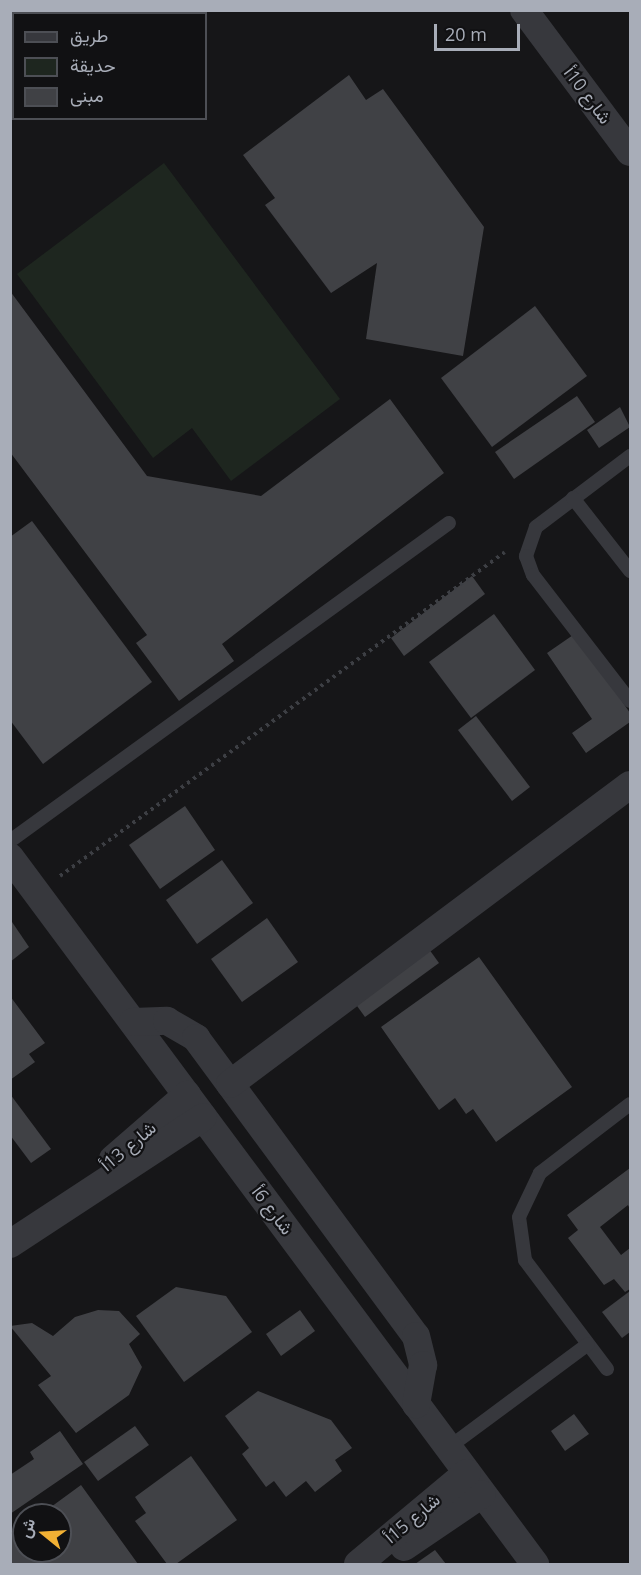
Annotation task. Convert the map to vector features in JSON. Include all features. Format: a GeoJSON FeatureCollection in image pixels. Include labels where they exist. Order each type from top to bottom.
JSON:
{"type":"FeatureCollection","features":[{"type":"Feature","properties":{"kind":"street","name":"شارع 10أ"},"geometry":{"type":"LineString","coordinates":[[524,10],[630,152]]}},
{"type":"Feature","properties":{"kind":"street"},"geometry":{"type":"LineString","coordinates":[[230,1084],[630,785]]}},
{"type":"Feature","properties":{"kind":"street","name":"شارع 6أ"},"geometry":{"type":"LineString","coordinates":[[10,857],[535,1564]]}},
{"type":"Feature","properties":{"kind":"street"},"geometry":{"type":"LineString","coordinates":[[133,1023],[167,1021],[188,1030],[230,1084],[416,1336],[423,1365],[416,1404]]}},
{"type":"Feature","properties":{"kind":"street","name":"شارع 13أ"},"geometry":{"type":"LineString","coordinates":[[10,1244],[71,1201],[195,1106]]}},
{"type":"Feature","properties":{"kind":"street","name":"شارع 15أ"},"geometry":{"type":"LineString","coordinates":[[358,1564],[475,1483]]}},
{"type":"Feature","properties":{"kind":"street","name":"شارع 15أ"},"geometry":{"type":"LineString","coordinates":[[378,1564],[475,1483]]}},
{"type":"Feature","properties":{"kind":"lane"},"geometry":{"type":"LineString","coordinates":[[630,456],[536,527],[525,556],[533,575],[630,701]]}},
{"type":"Feature","properties":{"kind":"lane"},"geometry":{"type":"LineString","coordinates":[[573,498],[630,571]]}},
{"type":"Feature","properties":{"kind":"lane"},"geometry":{"type":"LineString","coordinates":[[10,841],[449,523]]}},
{"type":"Feature","properties":{"kind":"lane"},"geometry":{"type":"LineString","coordinates":[[607,1369],[525,1260],[519,1217],[540,1173],[630,1104]]}},
{"type":"Feature","properties":{"kind":"lane"},"geometry":{"type":"LineString","coordinates":[[448,1448],[588,1344]]}},
{"type":"Feature","properties":{"kind":"path"},"geometry":{"type":"LineString","coordinates":[[37,892],[505,552],[525,556]]}},
{"type":"Feature","properties":{"kind":"green space"},"geometry":{"type":"Polygon","coordinates":[[[164,163],[340,399],[231,481],[192,428],[153,458],[17,274],[164,163]]]}},
{"type":"Feature","properties":{"kind":"building"},"geometry":{"type":"Polygon","coordinates":[[[349,75],[366,100],[383,89],[484,227],[463,356],[366,339],[377,263],[331,293],[265,205],[275,198],[243,155],[349,75]]]}},
{"type":"Feature","properties":{"kind":"building"},"geometry":{"type":"Polygon","coordinates":[[[10,291],[147,476],[261,496],[390,399],[444,473],[222,644],[234,661],[179,701],[136,643],[147,635],[10,452],[10,291]]]}},
{"type":"Feature","properties":{"kind":"building"},"geometry":{"type":"Polygon","coordinates":[[[535,306],[587,376],[492,447],[441,378],[535,306]]]}},
{"type":"Feature","properties":{"kind":"building"},"geometry":{"type":"Polygon","coordinates":[[[577,396],[595,422],[514,479],[495,452],[577,396]]]}},
{"type":"Feature","properties":{"kind":"building"},"geometry":{"type":"Polygon","coordinates":[[[620,407],[630,427],[599,448],[587,430],[620,407]]]}},
{"type":"Feature","properties":{"kind":"building"},"geometry":{"type":"Polygon","coordinates":[[[32,521],[152,682],[43,764],[10,720],[10,537],[32,521]]]}},
{"type":"Feature","properties":{"kind":"building"},"geometry":{"type":"Polygon","coordinates":[[[472,576],[485,594],[404,656],[391,638],[472,576]]]}},
{"type":"Feature","properties":{"kind":"building"},"geometry":{"type":"Polygon","coordinates":[[[494,614],[535,670],[471,718],[429,662],[494,614]]]}},
{"type":"Feature","properties":{"kind":"building"},"geometry":{"type":"Polygon","coordinates":[[[576,633],[630,713],[630,722],[586,753],[572,733],[592,719],[547,653],[576,633]]]}},
{"type":"Feature","properties":{"kind":"building"},"geometry":{"type":"Polygon","coordinates":[[[476,716],[530,787],[512,801],[458,730],[476,716]]]}},
{"type":"Feature","properties":{"kind":"building"},"geometry":{"type":"Polygon","coordinates":[[[185,806],[215,850],[160,889],[129,845],[185,806]]]}},
{"type":"Feature","properties":{"kind":"building"},"geometry":{"type":"Polygon","coordinates":[[[222,860],[253,903],[197,944],[166,900],[222,860]]]}},
{"type":"Feature","properties":{"kind":"building"},"geometry":{"type":"Polygon","coordinates":[[[267,918],[298,962],[242,1002],[211,959],[267,918]]]}},
{"type":"Feature","properties":{"kind":"building"},"geometry":{"type":"Polygon","coordinates":[[[10,919],[29,947],[10,962],[10,919]]]}},
{"type":"Feature","properties":{"kind":"building"},"geometry":{"type":"Polygon","coordinates":[[[426,945],[439,963],[365,1017],[352,999],[426,945]]]}},
{"type":"Feature","properties":{"kind":"building"},"geometry":{"type":"Polygon","coordinates":[[[479,957],[572,1087],[496,1142],[473,1109],[466,1114],[455,1098],[439,1110],[381,1027],[479,957]]]}},
{"type":"Feature","properties":{"kind":"building"},"geometry":{"type":"Polygon","coordinates":[[[10,996],[45,1043],[29,1054],[35,1062],[10,1080],[10,996]]]}},
{"type":"Feature","properties":{"kind":"building"},"geometry":{"type":"Polygon","coordinates":[[[10,1094],[51,1149],[31,1163],[10,1135],[10,1094]]]}},
{"type":"Feature","properties":{"kind":"building"},"geometry":{"type":"Polygon","coordinates":[[[630,1168],[630,1209],[628,1205],[600,1227],[621,1255],[630,1248],[630,1289],[625,1292],[614,1279],[604,1285],[568,1238],[578,1230],[567,1215],[630,1168]]]}},
{"type":"Feature","properties":{"kind":"building"},"geometry":{"type":"Polygon","coordinates":[[[176,1287],[226,1296],[252,1332],[184,1382],[136,1316],[176,1287]]]}},
{"type":"Feature","properties":{"kind":"building"},"geometry":{"type":"Polygon","coordinates":[[[630,1291],[630,1332],[622,1338],[602,1312],[630,1291]]]}},
{"type":"Feature","properties":{"kind":"building"},"geometry":{"type":"Polygon","coordinates":[[[98,1310],[119,1311],[140,1334],[129,1344],[142,1367],[129,1395],[76,1433],[38,1385],[51,1376],[10,1326],[32,1323],[53,1336],[75,1317],[98,1310]]]}},
{"type":"Feature","properties":{"kind":"building"},"geometry":{"type":"Polygon","coordinates":[[[300,1310],[315,1331],[281,1356],[266,1334],[300,1310]]]}},
{"type":"Feature","properties":{"kind":"building"},"geometry":{"type":"Polygon","coordinates":[[[258,1391],[331,1420],[352,1448],[335,1460],[342,1471],[315,1492],[306,1481],[286,1497],[274,1481],[266,1487],[242,1454],[249,1448],[225,1416],[258,1391]]]}},
{"type":"Feature","properties":{"kind":"building"},"geometry":{"type":"Polygon","coordinates":[[[574,1414],[589,1434],[565,1451],[551,1431],[574,1414]]]}},
{"type":"Feature","properties":{"kind":"building"},"geometry":{"type":"Polygon","coordinates":[[[135,1426],[149,1445],[98,1481],[84,1462],[135,1426]]]}},
{"type":"Feature","properties":{"kind":"building"},"geometry":{"type":"Polygon","coordinates":[[[60,1431],[83,1464],[26,1503],[12,1503],[10,1514],[10,1475],[34,1459],[30,1452],[60,1431]]]}},
{"type":"Feature","properties":{"kind":"building"},"geometry":{"type":"Polygon","coordinates":[[[191,1456],[237,1520],[176,1564],[167,1564],[135,1521],[146,1513],[135,1497],[191,1456]]]}},
{"type":"Feature","properties":{"kind":"building"},"geometry":{"type":"Polygon","coordinates":[[[81,1485],[138,1564],[12,1564],[10,1536],[12,1535],[12,1563],[72,1563],[72,1503],[56,1503],[81,1485]]]}},
{"type":"Feature","properties":{"kind":"building"},"geometry":{"type":"Polygon","coordinates":[[[435,1550],[446,1564],[415,1564],[435,1550]]]}}]}
